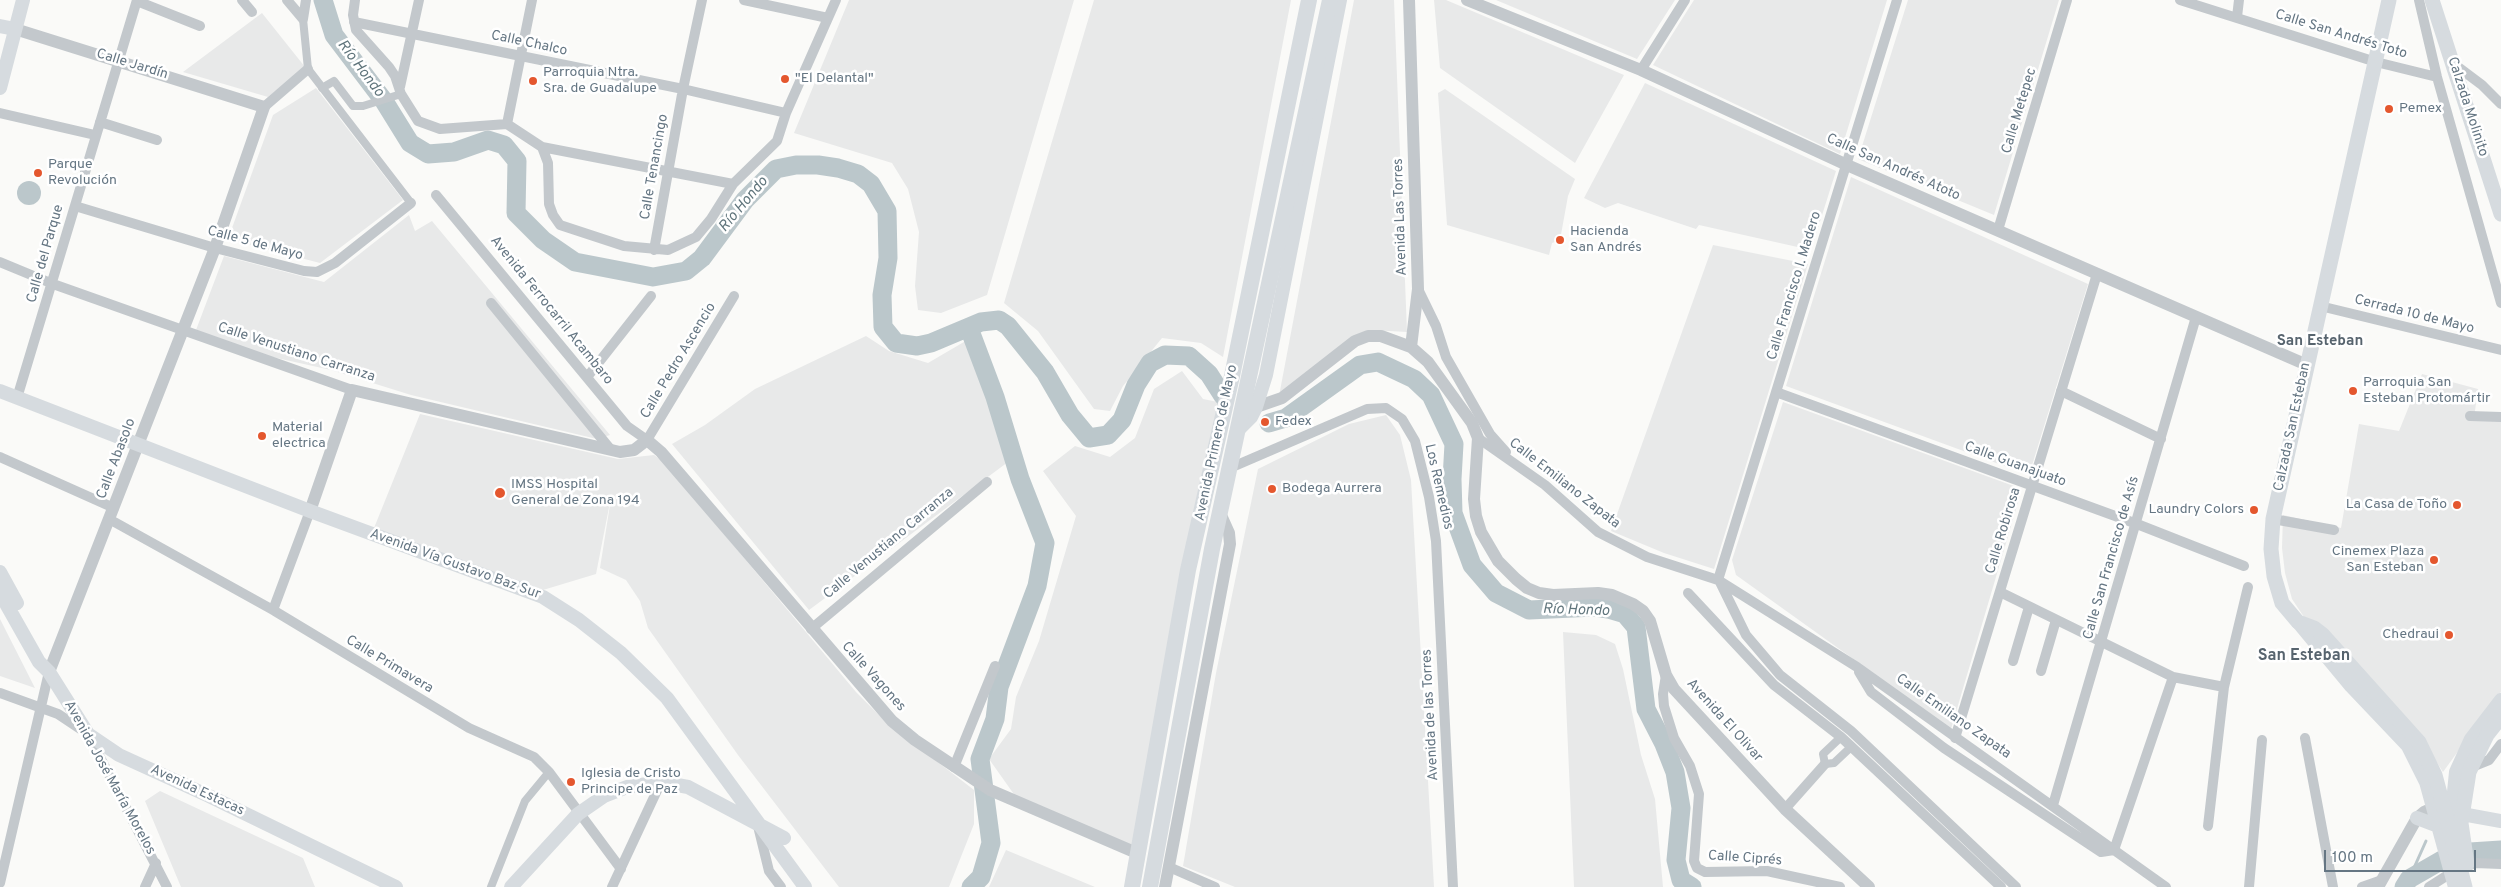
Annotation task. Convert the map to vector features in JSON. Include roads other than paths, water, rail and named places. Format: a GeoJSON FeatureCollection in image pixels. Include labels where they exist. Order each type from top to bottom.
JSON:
{"type":"FeatureCollection","features":[{"type":"Feature","properties":{"kind":"highway","name":"Avenida Primero de Mayo"},"geometry":{"type":"LineString","coordinates":[[1132,887],[1188,570],[1309,0]]}},
{"type":"Feature","properties":{"kind":"highway","name":"Avenida Primero de Mayo"},"geometry":{"type":"LineString","coordinates":[[1150,887],[1212,549],[1250,381],[1330,0]]}},
{"type":"Feature","properties":{"kind":"highway"},"geometry":{"type":"LineString","coordinates":[[1278,153],[1289,146],[1296,146],[1302,147],[1309,158]]}},
{"type":"Feature","properties":{"kind":"main road"},"geometry":{"type":"LineString","coordinates":[[0,88],[23,0]]}},
{"type":"Feature","properties":{"kind":"main road","name":"Avenida Primero de Mayo"},"geometry":{"type":"LineString","coordinates":[[1239,429],[1251,417],[1256,407],[1266,375],[1340,0]]}},
{"type":"Feature","properties":{"kind":"main road","name":"Calzada San Esteban"},"geometry":{"type":"LineString","coordinates":[[2389,0],[2306,365],[2273,520],[2271,549],[2274,576],[2282,603],[2350,686],[2408,746],[2422,774],[2456,876]]}},
{"type":"Feature","properties":{"kind":"main road","name":"Calzada Molinito"},"geometry":{"type":"LineString","coordinates":[[2432,0],[2501,214]]}},
{"type":"Feature","properties":{"kind":"main road","name":"Calle Jardín"},"geometry":{"type":"LineString","coordinates":[[0,26],[15,29]]}},
{"type":"Feature","properties":{"kind":"main road","name":"Avenida Vía Gustavo Baz Sur"},"geometry":{"type":"LineString","coordinates":[[0,391],[310,511],[542,597],[579,620],[621,653],[667,698],[758,826],[805,887]]}},
{"type":"Feature","properties":{"kind":"main road","name":"Avenida José María Morelos"},"geometry":{"type":"LineString","coordinates":[[0,572],[44,654],[49,672]]}},
{"type":"Feature","properties":{"kind":"main road","name":"Avenida José María Morelos"},"geometry":{"type":"LineString","coordinates":[[0,593],[39,662],[49,672],[88,734]]}},
{"type":"Feature","properties":{"kind":"main road"},"geometry":{"type":"LineString","coordinates":[[2298,622],[2314,628],[2323,635],[2419,742],[2435,775],[2466,887]]}},
{"type":"Feature","properties":{"kind":"main road"},"geometry":{"type":"LineString","coordinates":[[2466,887],[2456,876],[2458,812],[2456,772],[2471,740],[2501,700]]}},
{"type":"Feature","properties":{"kind":"main road"},"geometry":{"type":"LineString","coordinates":[[2473,887],[2458,812],[2469,772],[2487,735],[2501,717]]}},
{"type":"Feature","properties":{"kind":"main road","name":"Avenida Estacas"},"geometry":{"type":"LineString","coordinates":[[88,734],[119,755],[209,796],[396,887]]}},
{"type":"Feature","properties":{"kind":"main road"},"geometry":{"type":"LineString","coordinates":[[2422,774],[2456,772]]}},
{"type":"Feature","properties":{"kind":"main road"},"geometry":{"type":"LineString","coordinates":[[511,887],[578,814],[604,796],[627,787],[661,782],[688,787],[758,826],[784,838]]}},
{"type":"Feature","properties":{"kind":"main road"},"geometry":{"type":"LineString","coordinates":[[2434,808],[2501,821]]}},
{"type":"Feature","properties":{"kind":"main road"},"geometry":{"type":"LineString","coordinates":[[2417,818],[2438,826]]}},
{"type":"Feature","properties":{"kind":"street"},"geometry":{"type":"LineString","coordinates":[[242,0],[252,12]]}},
{"type":"Feature","properties":{"kind":"street"},"geometry":{"type":"LineString","coordinates":[[287,0],[303,19]]}},
{"type":"Feature","properties":{"kind":"street"},"geometry":{"type":"LineString","coordinates":[[306,0],[303,19],[308,69],[411,203]]}},
{"type":"Feature","properties":{"kind":"street"},"geometry":{"type":"LineString","coordinates":[[355,0],[354,22],[356,30],[389,67],[399,92],[418,121],[426,125],[457,129],[508,124],[542,147],[733,184]]}},
{"type":"Feature","properties":{"kind":"street"},"geometry":{"type":"LineString","coordinates":[[399,92],[419,0]]}},
{"type":"Feature","properties":{"kind":"street"},"geometry":{"type":"LineString","coordinates":[[508,124],[532,0]]}},
{"type":"Feature","properties":{"kind":"street","name":"Calle Tenancingo"},"geometry":{"type":"LineString","coordinates":[[654,250],[683,89],[702,0]]}},
{"type":"Feature","properties":{"kind":"street"},"geometry":{"type":"LineString","coordinates":[[744,0],[828,18]]}},
{"type":"Feature","properties":{"kind":"street"},"geometry":{"type":"LineString","coordinates":[[542,147],[548,163],[549,204],[553,215],[560,224],[624,246],[654,250],[668,250],[696,237],[711,219],[733,184],[777,141],[786,112],[836,0]]}},
{"type":"Feature","properties":{"kind":"street","name":"Avenida Las Torres"},"geometry":{"type":"LineString","coordinates":[[1409,0],[1418,289],[1436,326],[1446,357],[1482,421],[1490,434],[1518,464]]}},
{"type":"Feature","properties":{"kind":"street","name":"Calle San Andrés Atoto"},"geometry":{"type":"LineString","coordinates":[[1467,0],[1641,70],[1847,165],[2306,365]]}},
{"type":"Feature","properties":{"kind":"street"},"geometry":{"type":"LineString","coordinates":[[1641,70],[1685,0]]}},
{"type":"Feature","properties":{"kind":"street","name":"Calle Francisco I. Madero"},"geometry":{"type":"LineString","coordinates":[[1718,580],[1897,0]]}},
{"type":"Feature","properties":{"kind":"street","name":"Calle Metepec"},"geometry":{"type":"LineString","coordinates":[[1998,230],[2067,0]]}},
{"type":"Feature","properties":{"kind":"street","name":"Calle San Andrés Toto"},"geometry":{"type":"LineString","coordinates":[[2180,0],[2376,62],[2437,77]]}},
{"type":"Feature","properties":{"kind":"street"},"geometry":{"type":"LineString","coordinates":[[2237,17],[2238,0]]}},
{"type":"Feature","properties":{"kind":"street"},"geometry":{"type":"LineString","coordinates":[[2419,0],[2437,77],[2501,302]]}},
{"type":"Feature","properties":{"kind":"street"},"geometry":{"type":"LineString","coordinates":[[137,1],[148,3],[200,26]]}},
{"type":"Feature","properties":{"kind":"street","name":"Calle del Parque"},"geometry":{"type":"LineString","coordinates":[[17,398],[53,284],[95,134],[120,61],[137,1]]}},
{"type":"Feature","properties":{"kind":"street","name":"Calle Chalco"},"geometry":{"type":"LineString","coordinates":[[354,22],[683,89],[786,112]]}},
{"type":"Feature","properties":{"kind":"street","name":"Calle Jardín"},"geometry":{"type":"LineString","coordinates":[[15,29],[264,107]]}},
{"type":"Feature","properties":{"kind":"street"},"geometry":{"type":"LineString","coordinates":[[2454,64],[2482,85],[2501,104]]}},
{"type":"Feature","properties":{"kind":"street"},"geometry":{"type":"LineString","coordinates":[[264,107],[308,69]]}},
{"type":"Feature","properties":{"kind":"street"},"geometry":{"type":"LineString","coordinates":[[322,88],[334,81],[353,106],[363,106],[377,102],[399,92]]}},
{"type":"Feature","properties":{"kind":"street","name":"Calle Abasolo"},"geometry":{"type":"LineString","coordinates":[[0,883],[49,672],[215,248],[264,107]]}},
{"type":"Feature","properties":{"kind":"street"},"geometry":{"type":"LineString","coordinates":[[0,113],[95,134]]}},
{"type":"Feature","properties":{"kind":"street"},"geometry":{"type":"LineString","coordinates":[[100,122],[157,140]]}},
{"type":"Feature","properties":{"kind":"street","name":"Avenida Ferrocarril Acambaro"},"geometry":{"type":"LineString","coordinates":[[436,195],[588,376],[627,426],[647,440]]}},
{"type":"Feature","properties":{"kind":"street","name":"Calle 5 de Mayo"},"geometry":{"type":"LineString","coordinates":[[75,206],[215,248],[304,271],[317,272],[326,270],[411,203]]}},
{"type":"Feature","properties":{"kind":"street","name":"Calle Venustiano Carranza"},"geometry":{"type":"LineString","coordinates":[[0,262],[53,284],[352,390],[620,452],[634,450],[647,440]]}},
{"type":"Feature","properties":{"kind":"street","name":"Calle Robirosa"},"geometry":{"type":"LineString","coordinates":[[1955,738],[2097,274]]}},
{"type":"Feature","properties":{"kind":"street"},"geometry":{"type":"LineString","coordinates":[[1412,348],[1418,289]]}},
{"type":"Feature","properties":{"kind":"street"},"geometry":{"type":"LineString","coordinates":[[588,376],[651,296]]}},
{"type":"Feature","properties":{"kind":"street","name":"Calle Pedro Ascencio"},"geometry":{"type":"LineString","coordinates":[[647,440],[734,296]]}},
{"type":"Feature","properties":{"kind":"street"},"geometry":{"type":"LineString","coordinates":[[491,303],[611,450]]}},
{"type":"Feature","properties":{"kind":"street","name":"Cerrada 10 de Mayo"},"geometry":{"type":"LineString","coordinates":[[2320,306],[2501,350]]}},
{"type":"Feature","properties":{"kind":"street","name":"Calle San Francisco de Asís"},"geometry":{"type":"LineString","coordinates":[[2053,805],[2196,318]]}},
{"type":"Feature","properties":{"kind":"street"},"geometry":{"type":"LineString","coordinates":[[1256,407],[1282,398],[1354,341],[1368,336],[1381,336],[1412,348],[1428,362],[1472,424],[1478,438]]}},
{"type":"Feature","properties":{"kind":"street"},"geometry":{"type":"LineString","coordinates":[[273,610],[352,390]]}},
{"type":"Feature","properties":{"kind":"street","name":"Calle Guanajuato"},"geometry":{"type":"LineString","coordinates":[[1776,392],[2137,524],[2244,566]]}},
{"type":"Feature","properties":{"kind":"street"},"geometry":{"type":"LineString","coordinates":[[2061,392],[2161,440]]}},
{"type":"Feature","properties":{"kind":"street","name":"Los Remedios"},"geometry":{"type":"LineString","coordinates":[[1230,468],[1367,409],[1386,408],[1402,419],[1414,441],[1430,497],[1436,541]]}},
{"type":"Feature","properties":{"kind":"street"},"geometry":{"type":"LineString","coordinates":[[2470,416],[2501,417]]}},
{"type":"Feature","properties":{"kind":"street","name":"Calle Emiliano Zapata"},"geometry":{"type":"LineString","coordinates":[[1478,438],[1518,464],[1598,532],[1647,557],[1718,580],[1857,667],[2166,887]]}},
{"type":"Feature","properties":{"kind":"street","name":"Avenida El Olivar"},"geometry":{"type":"LineString","coordinates":[[1478,438],[1474,498],[1476,516],[1481,532],[1498,561],[1516,580],[1527,588],[1539,593],[1553,595],[1598,593],[1633,604],[1643,612],[1650,621],[1666,676],[1685,703],[1785,809],[1869,887]]}},
{"type":"Feature","properties":{"kind":"street","name":"Calle Vagones"},"geometry":{"type":"LineString","coordinates":[[647,440],[661,452],[811,629],[892,721],[954,767],[990,790],[1139,854]]}},
{"type":"Feature","properties":{"kind":"street","name":"Calle Primavera"},"geometry":{"type":"LineString","coordinates":[[0,457],[112,514],[469,728],[523,750],[549,772],[578,814],[621,869]]}},
{"type":"Feature","properties":{"kind":"street","name":"Calle Venustiano Carranza"},"geometry":{"type":"LineString","coordinates":[[811,629],[987,482]]}},
{"type":"Feature","properties":{"kind":"street","name":"Avenida Primero de Mayo"},"geometry":{"type":"LineString","coordinates":[[1165,887],[1230,544],[1229,533],[1220,513]]}},
{"type":"Feature","properties":{"kind":"street"},"geometry":{"type":"LineString","coordinates":[[2273,520],[2334,530]]}},
{"type":"Feature","properties":{"kind":"street","name":"Avenida de las Torres"},"geometry":{"type":"LineString","coordinates":[[1436,541],[1453,887]]}},
{"type":"Feature","properties":{"kind":"street"},"geometry":{"type":"LineString","coordinates":[[1718,580],[1746,635],[1780,675],[1851,731],[2016,887]]}},
{"type":"Feature","properties":{"kind":"street"},"geometry":{"type":"LineString","coordinates":[[2208,826],[2224,688],[2248,587]]}},
{"type":"Feature","properties":{"kind":"street"},"geometry":{"type":"LineString","coordinates":[[2000,592],[2173,678],[2224,688]]}},
{"type":"Feature","properties":{"kind":"street"},"geometry":{"type":"LineString","coordinates":[[1688,593],[1774,685],[1841,737],[2001,887]]}},
{"type":"Feature","properties":{"kind":"street"},"geometry":{"type":"LineString","coordinates":[[2013,661],[2029,607]]}},
{"type":"Feature","properties":{"kind":"street"},"geometry":{"type":"LineString","coordinates":[[2041,671],[2056,620]]}},
{"type":"Feature","properties":{"kind":"street"},"geometry":{"type":"LineString","coordinates":[[954,767],[995,666]]}},
{"type":"Feature","properties":{"kind":"street"},"geometry":{"type":"LineString","coordinates":[[1857,667],[1871,692],[1944,748],[2101,852],[2114,850],[2173,678]]}},
{"type":"Feature","properties":{"kind":"street"},"geometry":{"type":"LineString","coordinates":[[1774,685],[1780,675]]}},
{"type":"Feature","properties":{"kind":"street","name":"Calle Ciprés"},"geometry":{"type":"LineString","coordinates":[[1666,676],[1663,694],[1664,706],[1674,738],[1690,766],[1699,794],[1694,860],[1697,868],[1705,872],[1767,871],[1840,887]]}},
{"type":"Feature","properties":{"kind":"street","name":"Avenida Estacas"},"geometry":{"type":"LineString","coordinates":[[0,693],[58,714],[88,734]]}},
{"type":"Feature","properties":{"kind":"street","name":"Avenida José María Morelos"},"geometry":{"type":"LineString","coordinates":[[88,734],[167,887]]}},
{"type":"Feature","properties":{"kind":"street"},"geometry":{"type":"LineString","coordinates":[[1825,764],[1823,754],[1841,737]]}},
{"type":"Feature","properties":{"kind":"street"},"geometry":{"type":"LineString","coordinates":[[2305,738],[2333,887]]}},
{"type":"Feature","properties":{"kind":"street"},"geometry":{"type":"LineString","coordinates":[[2248,887],[2262,740]]}},
{"type":"Feature","properties":{"kind":"street"},"geometry":{"type":"LineString","coordinates":[[2456,772],[2488,760],[2501,744]]}},
{"type":"Feature","properties":{"kind":"street"},"geometry":{"type":"LineString","coordinates":[[1785,809],[1825,764],[1834,763],[1851,747]]}},
{"type":"Feature","properties":{"kind":"street"},"geometry":{"type":"LineString","coordinates":[[491,887],[525,801],[549,772]]}},
{"type":"Feature","properties":{"kind":"street"},"geometry":{"type":"LineString","coordinates":[[612,887],[661,782]]}},
{"type":"Feature","properties":{"kind":"street"},"geometry":{"type":"LineString","coordinates":[[2362,887],[2380,883],[2417,818],[2424,812],[2434,808]]}},
{"type":"Feature","properties":{"kind":"street"},"geometry":{"type":"LineString","coordinates":[[758,826],[769,871],[780,887]]}},
{"type":"Feature","properties":{"kind":"street"},"geometry":{"type":"LineString","coordinates":[[145,887],[156,863]]}},
{"type":"Feature","properties":{"kind":"street"},"geometry":{"type":"LineString","coordinates":[[2429,887],[2456,876],[2475,863],[2501,864]]}},
{"type":"Feature","properties":{"kind":"street"},"geometry":{"type":"LineString","coordinates":[[1169,867],[1215,887]]}},
{"type":"Feature","properties":{"kind":"waterway","name":"Río Hondo"},"geometry":{"type":"LineString","coordinates":[[323,0],[334,35],[384,101],[410,143],[428,154],[454,152],[488,140],[504,145],[517,161],[516,213],[543,240],[575,262],[653,277],[686,271],[702,258],[745,200],[776,169],[796,165],[818,165],[838,168],[858,174],[871,184],[887,211],[888,258],[882,295],[883,327],[896,343],[917,346],[931,343],[981,322],[999,320],[1008,326],[1045,372],[1070,415],[1089,438],[1108,435],[1122,420],[1136,385],[1150,363],[1165,355],[1189,356],[1209,374],[1223,396]]}},
{"type":"Feature","properties":{"kind":"waterway"},"geometry":{"type":"LineString","coordinates":[[969,328],[995,397],[1020,479],[1045,543],[1037,586],[999,687],[995,719],[980,759],[991,843],[981,877],[971,887]]}},
{"type":"Feature","properties":{"kind":"waterway","name":"Río Hondo"},"geometry":{"type":"LineString","coordinates":[[1269,423],[1286,418],[1360,365],[1378,362],[1414,379],[1431,395],[1454,444],[1453,513],[1472,565],[1496,593],[1529,610],[1595,607],[1608,609],[1625,614],[1636,627],[1646,709],[1664,744],[1675,772],[1681,808],[1676,860],[1681,880],[1692,887]]}},
{"type":"Feature","properties":{"kind":"waterway"},"geometry":{"type":"LineString","coordinates":[[2409,879],[2426,841]]}},
{"type":"Feature","properties":{"kind":"waterway"},"geometry":{"type":"LineString","coordinates":[[2470,852],[2501,850]]}},
{"type":"Feature","properties":{"kind":"waterway","name":"Río Hondo"},"geometry":{"type":"LineString","coordinates":[[2404,887],[2409,879],[2442,860]]}},
{"type":"Feature","properties":{"kind":"place","name":"\"El Delantal\""},"geometry":{"type":"Point","coordinates":[785,79]}},
{"type":"Feature","properties":{"kind":"place","name":"Parroquia Ntra. Sra. de Guadalupe"},"geometry":{"type":"Point","coordinates":[533,81]}},
{"type":"Feature","properties":{"kind":"place","name":"Pemex"},"geometry":{"type":"Point","coordinates":[2389,109]}},
{"type":"Feature","properties":{"kind":"place","name":"Parque Revolución"},"geometry":{"type":"Point","coordinates":[38,173]}},
{"type":"Feature","properties":{"kind":"place","name":"Hacienda San Andrés"},"geometry":{"type":"Point","coordinates":[1560,240]}},
{"type":"Feature","properties":{"kind":"place","name":"Parroquia San Esteban Protomártir"},"geometry":{"type":"Point","coordinates":[2353,391]}},
{"type":"Feature","properties":{"kind":"place","name":"Fedex"},"geometry":{"type":"Point","coordinates":[1265,422]}},
{"type":"Feature","properties":{"kind":"place","name":"Material electrica"},"geometry":{"type":"Point","coordinates":[262,436]}},
{"type":"Feature","properties":{"kind":"place","name":"Bodega Aurrera"},"geometry":{"type":"Point","coordinates":[1272,489]}},
{"type":"Feature","properties":{"kind":"place","name":"IMSS Hospital General de Zona 194"},"geometry":{"type":"Point","coordinates":[500,493]}},
{"type":"Feature","properties":{"kind":"place","name":"La Casa de Toño"},"geometry":{"type":"Point","coordinates":[2457,505]}},
{"type":"Feature","properties":{"kind":"place","name":"Laundry Colors"},"geometry":{"type":"Point","coordinates":[2254,510]}},
{"type":"Feature","properties":{"kind":"place","name":"Cinemex Plaza San Esteban"},"geometry":{"type":"Point","coordinates":[2434,560]}},
{"type":"Feature","properties":{"kind":"place","name":"Chedraui"},"geometry":{"type":"Point","coordinates":[2449,635]}},
{"type":"Feature","properties":{"kind":"place","name":"Iglesia de Cristo Principe de Paz"},"geometry":{"type":"Point","coordinates":[571,782]}},
{"type":"Feature","properties":{"kind":"district","name":"San Esteban"},"geometry":{"type":"Point","coordinates":[2320,342]}},
{"type":"Feature","properties":{"kind":"district","name":"San Esteban"},"geometry":{"type":"Point","coordinates":[2304,657]}}]}
